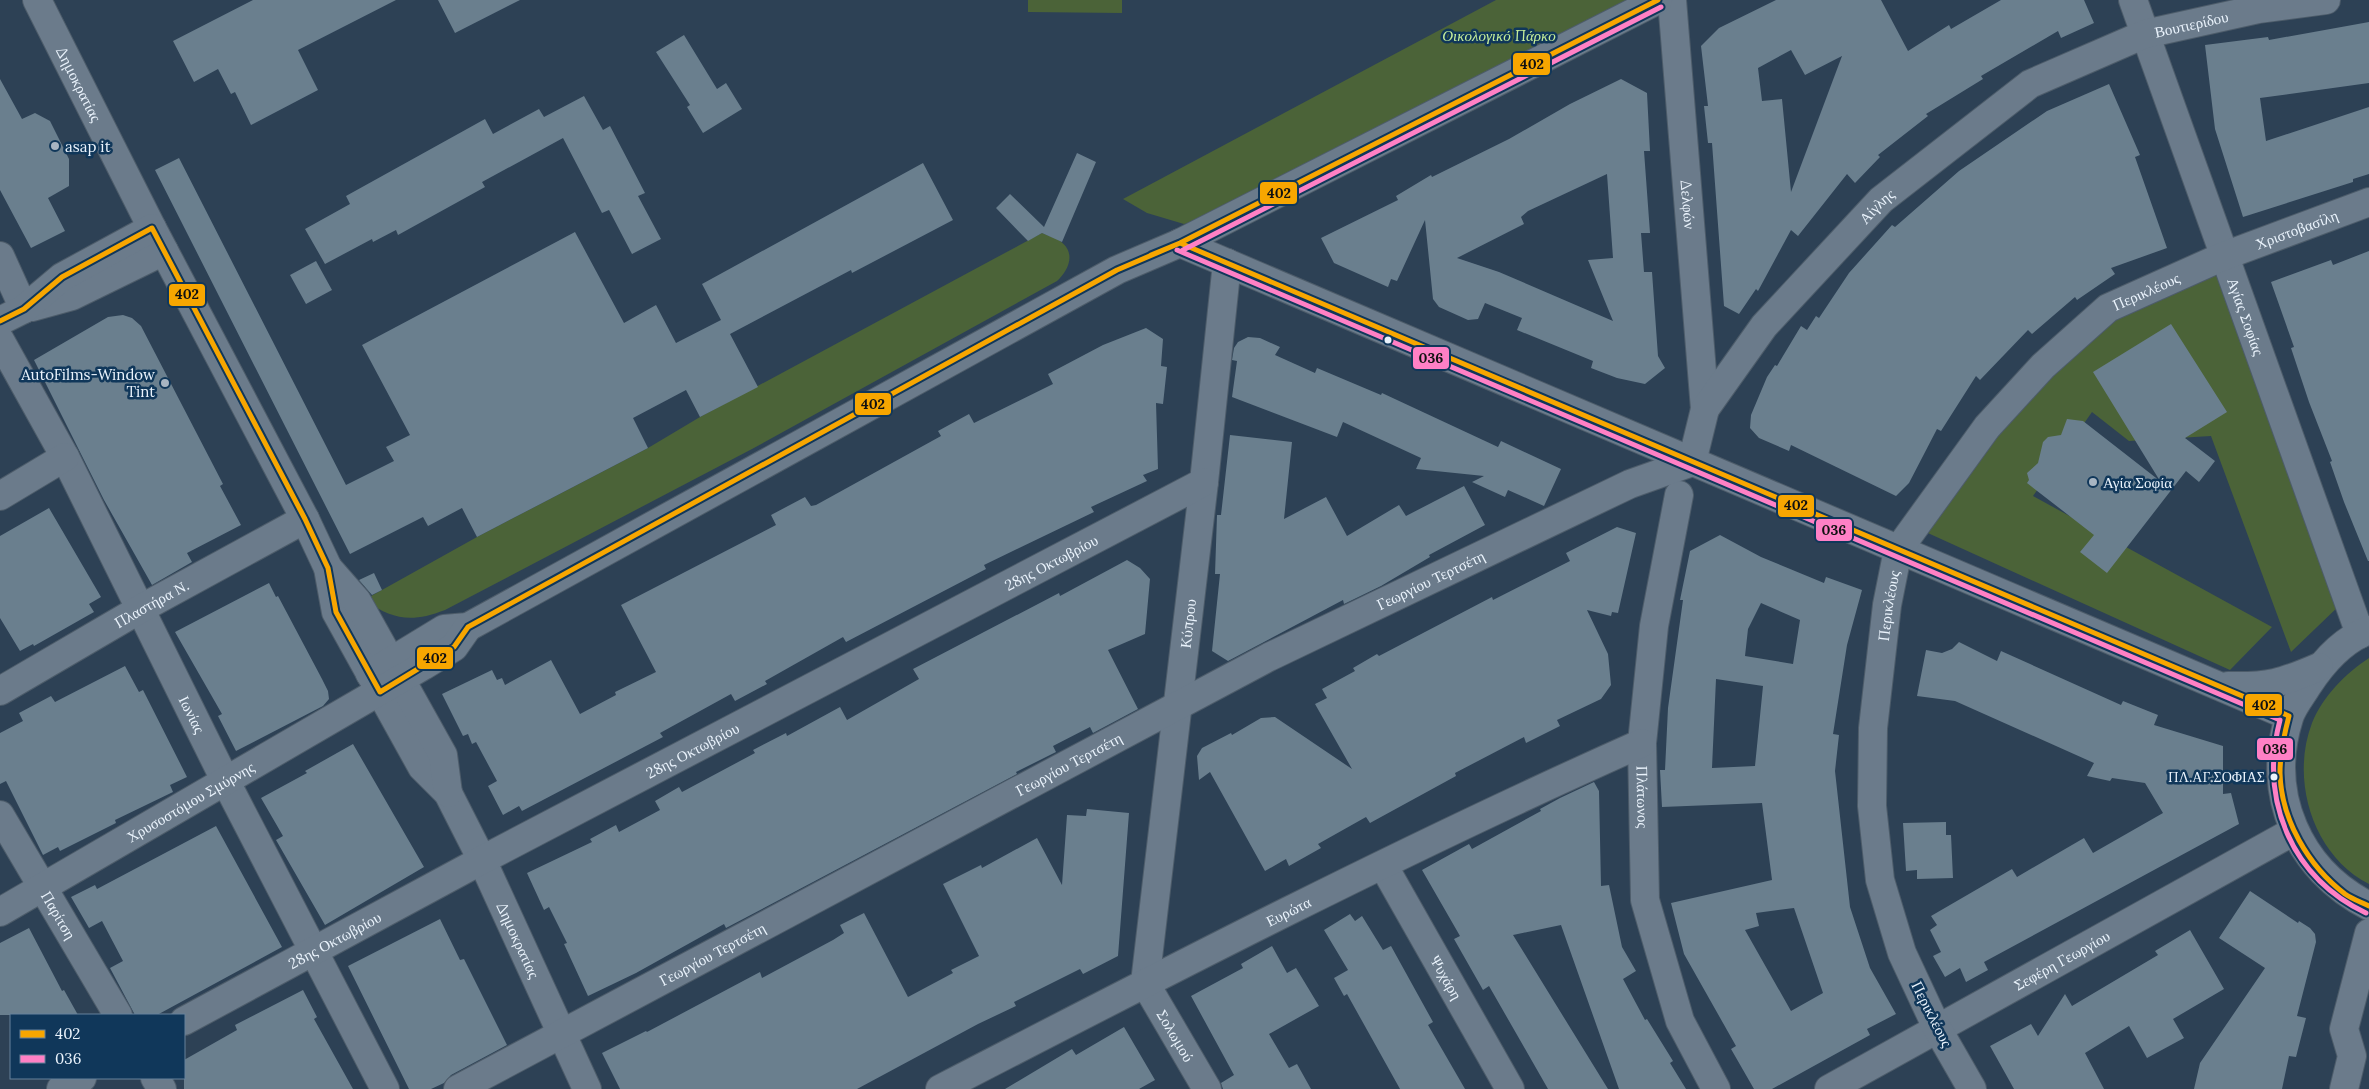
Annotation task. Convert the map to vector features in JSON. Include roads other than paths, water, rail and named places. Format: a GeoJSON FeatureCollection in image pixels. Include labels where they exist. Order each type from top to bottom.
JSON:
{"type":"FeatureCollection","features":[{"type":"Feature","properties":{"kind":"street","name":"Δημοκρατίας"},"geometry":{"type":"LineString","coordinates":[[37,0],[158,240],[305,519],[328,568],[357,601],[385,676],[443,755],[448,793],[482,860],[587,1089]]}},
{"type":"Feature","properties":{"kind":"street"},"geometry":{"type":"LineString","coordinates":[[1180,243],[1658,0]]}},
{"type":"Feature","properties":{"kind":"street","name":"Δελφών"},"geometry":{"type":"LineString","coordinates":[[1672,0],[1705,409]]}},
{"type":"Feature","properties":{"kind":"street","name":"Αγίας Σοφίας"},"geometry":{"type":"LineString","coordinates":[[2132,0],[2224,256],[2365,632]]}},
{"type":"Feature","properties":{"kind":"street","name":"Βουτιερίδου"},"geometry":{"type":"LineString","coordinates":[[2145,34],[2258,9],[2326,0]]}},
{"type":"Feature","properties":{"kind":"street","name":"Αίγλης"},"geometry":{"type":"LineString","coordinates":[[1692,462],[1705,409],[1764,326],[1882,200],[2030,84],[2145,34]]}},
{"type":"Feature","properties":{"kind":"street","name":"Χριστοβασίλη"},"geometry":{"type":"LineString","coordinates":[[2224,256],[2369,202]]}},
{"type":"Feature","properties":{"kind":"street"},"geometry":{"type":"LineString","coordinates":[[0,322],[24,309],[72,296],[158,240]]}},
{"type":"Feature","properties":{"kind":"street"},"geometry":{"type":"LineString","coordinates":[[1180,243],[2289,716]]}},
{"type":"Feature","properties":{"kind":"street","name":"Χρυσοστόμου Σμύρνης"},"geometry":{"type":"LineString","coordinates":[[0,912],[225,780],[385,676],[444,629],[468,627],[1117,270],[1180,243]]}},
{"type":"Feature","properties":{"kind":"street"},"geometry":{"type":"LineString","coordinates":[[0,256],[24,309]]}},
{"type":"Feature","properties":{"kind":"street","name":"Περικλέους"},"geometry":{"type":"LineString","coordinates":[[1972,1089],[1937,1028],[1902,953],[1880,880],[1872,806],[1873,728],[1887,605],[1898,550],[1987,427],[2043,366],[2108,308],[2224,256]]}},
{"type":"Feature","properties":{"kind":"street","name":"Κύπρου"},"geometry":{"type":"LineString","coordinates":[[1144,983],[1204,482],[1227,263]]}},
{"type":"Feature","properties":{"kind":"street","name":"Ιωνίας"},"geometry":{"type":"LineString","coordinates":[[0,340],[65,458],[142,608],[225,780],[315,949],[385,1089]]}},
{"type":"Feature","properties":{"kind":"street"},"geometry":{"type":"LineString","coordinates":[[0,496],[65,458]]}},
{"type":"Feature","properties":{"kind":"street","name":"Γεωργίου Τερτσέτη"},"geometry":{"type":"LineString","coordinates":[[458,1089],[1269,657],[1630,484],[1692,462]]}},
{"type":"Feature","properties":{"kind":"street","name":"28ης Οκτωβρίου"},"geometry":{"type":"LineString","coordinates":[[185,1020],[482,860],[1204,482]]}},
{"type":"Feature","properties":{"kind":"street","name":"Πλάτωνος"},"geometry":{"type":"LineString","coordinates":[[1680,495],[1654,626],[1642,743],[1645,900],[1680,1021],[1716,1089]]}},
{"type":"Feature","properties":{"kind":"street","name":"Πλαστήρα Ν."},"geometry":{"type":"LineString","coordinates":[[0,690],[142,608],[305,519]]}},
{"type":"Feature","properties":{"kind":"street"},"geometry":{"type":"LineString","coordinates":[[2365,632],[2330,655],[2319,668],[2289,716],[2280,754],[2282,794],[2294,831],[2315,866],[2345,894],[2369,906]]}},
{"type":"Feature","properties":{"kind":"street"},"geometry":{"type":"LineString","coordinates":[[2216,685],[2257,686],[2281,683],[2319,668]]}},
{"type":"Feature","properties":{"kind":"street","name":"Ευρώτα"},"geometry":{"type":"LineString","coordinates":[[940,1089],[1144,983],[1383,865],[1642,743]]}},
{"type":"Feature","properties":{"kind":"street","name":"Παρίτση"},"geometry":{"type":"LineString","coordinates":[[0,815],[117,1014]]}},
{"type":"Feature","properties":{"kind":"street","name":"Σεφέρη Γεωργίου"},"geometry":{"type":"LineString","coordinates":[[1829,1089],[2294,831]]}},
{"type":"Feature","properties":{"kind":"street","name":"Ψυχάρη"},"geometry":{"type":"LineString","coordinates":[[1383,865],[1510,1089]]}},
{"type":"Feature","properties":{"kind":"street"},"geometry":{"type":"LineString","coordinates":[[2344,1089],[2361,1049],[2344,1029],[2369,933]]}},
{"type":"Feature","properties":{"kind":"street","name":"Σολωμού"},"geometry":{"type":"LineString","coordinates":[[1144,983],[1207,1089]]}},
{"type":"Feature","properties":{"kind":"street"},"geometry":{"type":"LineString","coordinates":[[61,1089],[80,1079]]}},
{"type":"Feature","properties":{"kind":"place","name":"asap it"},"geometry":{"type":"Point","coordinates":[55,146]}},
{"type":"Feature","properties":{"kind":"place","name":"AutoFilms-Window Tint"},"geometry":{"type":"Point","coordinates":[165,383]}},
{"type":"Feature","properties":{"kind":"place","name":"Αγία Σοφία"},"geometry":{"type":"Point","coordinates":[2093,482]}},
{"type":"Feature","properties":{"kind":"place","name":"ΠΛ.ΑΓ.ΣΟΦΙΑΣ"},"geometry":{"type":"Point","coordinates":[2274,777]}},
{"type":"Feature","properties":{"kind":"park label","name":"Οικολογικό Πάρκο"},"geometry":{"type":"Point","coordinates":[1499,35]}}]}
